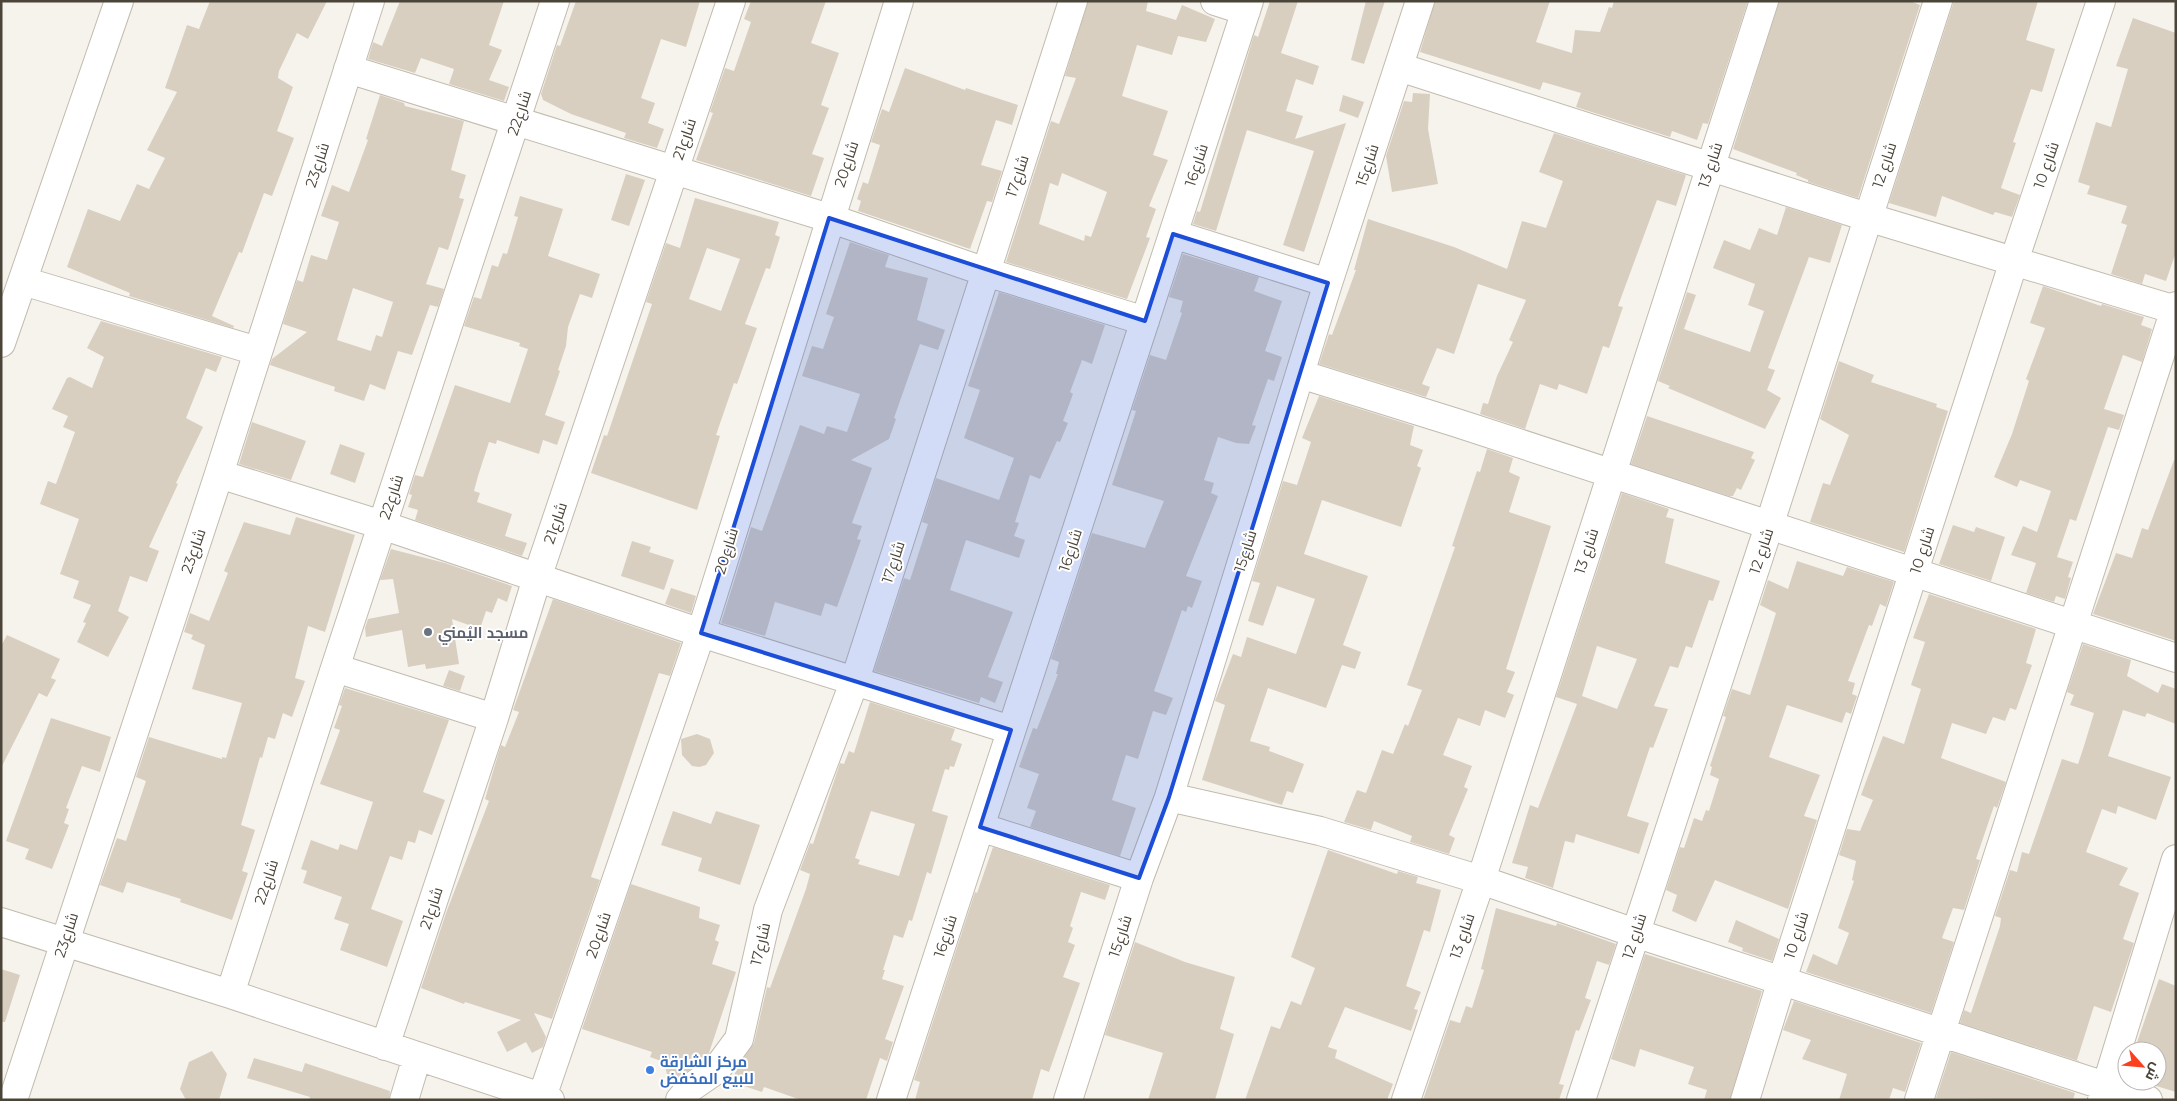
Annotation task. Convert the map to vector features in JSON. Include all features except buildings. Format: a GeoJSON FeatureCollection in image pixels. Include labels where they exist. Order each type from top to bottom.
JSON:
{"type":"FeatureCollection","features":[{"type":"Feature","properties":{"kind":"street"},"geometry":{"type":"LineString","coordinates":[[1,343],[120,1]]}},
{"type":"Feature","properties":{"kind":"street","name":"شارع23"},"geometry":{"type":"LineString","coordinates":[[13,1100],[63,943],[219,474],[370,1]]}},
{"type":"Feature","properties":{"kind":"street","name":"شارع22"},"geometry":{"type":"LineString","coordinates":[[230,994],[335,668],[555,1]]}},
{"type":"Feature","properties":{"kind":"street","name":"شارع21"},"geometry":{"type":"LineString","coordinates":[[385,1046],[494,718],[537,578],[731,1]]}},
{"type":"Feature","properties":{"kind":"street","name":"شارع20"},"geometry":{"type":"LineString","coordinates":[[546,1098],[701,633],[829,218],[899,1]]}},
{"type":"Feature","properties":{"kind":"street","name":"شارع17"},"geometry":{"type":"LineString","coordinates":[[680,1100],[690,1088],[716,1070],[738,1039],[768,910],[855,680],[1073,1]]}},
{"type":"Feature","properties":{"kind":"street"},"geometry":{"type":"LineString","coordinates":[[1215,1],[1248,6]]}},
{"type":"Feature","properties":{"kind":"street","name":"شارع15"},"geometry":{"type":"LineString","coordinates":[[1068,1100],[1139,878],[1169,797],[1328,283],[1420,1]]}},
{"type":"Feature","properties":{"kind":"street","name":"شارع 13"},"geometry":{"type":"LineString","coordinates":[[1406,1100],[1481,880],[1764,1]]}},
{"type":"Feature","properties":{"kind":"street","name":"شارع 12"},"geometry":{"type":"LineString","coordinates":[[1581,1100],[1938,1]]}},
{"type":"Feature","properties":{"kind":"street","name":"شارع 10"},"geometry":{"type":"LineString","coordinates":[[1745,1100],[2014,261],[2101,1]]}},
{"type":"Feature","properties":{"kind":"street","name":"شارع16"},"geometry":{"type":"LineString","coordinates":[[891,1100],[1248,6]]}},
{"type":"Feature","properties":{"kind":"street"},"geometry":{"type":"LineString","coordinates":[[1399,67],[1709,168],[2175,308],[1919,1100]]}},
{"type":"Feature","properties":{"kind":"street"},"geometry":{"type":"LineString","coordinates":[[348,69],[829,218],[986,272],[1144,321]]}},
{"type":"Feature","properties":{"kind":"street"},"geometry":{"type":"LineString","coordinates":[[1173,234],[1328,283]]}},
{"type":"Feature","properties":{"kind":"street"},"geometry":{"type":"LineString","coordinates":[[23,281],[257,351]]}},
{"type":"Feature","properties":{"kind":"street"},"geometry":{"type":"LineString","coordinates":[[1300,374],[1457,423],[1914,574],[2176,658]]}},
{"type":"Feature","properties":{"kind":"street"},"geometry":{"type":"LineString","coordinates":[[219,474],[382,525],[701,633],[1011,730]]}},
{"type":"Feature","properties":{"kind":"street"},"geometry":{"type":"LineString","coordinates":[[335,668],[494,718]]}},
{"type":"Feature","properties":{"kind":"street"},"geometry":{"type":"LineString","coordinates":[[1169,797],[1320,831],[1481,880],[1635,933],[1940,1033],[2104,1093],[2148,1100]]}},
{"type":"Feature","properties":{"kind":"street"},"geometry":{"type":"LineString","coordinates":[[980,827],[1139,878]]}},
{"type":"Feature","properties":{"kind":"street"},"geometry":{"type":"LineString","coordinates":[[2104,1093],[2176,859]]}},
{"type":"Feature","properties":{"kind":"street"},"geometry":{"type":"LineString","coordinates":[[1,922],[230,994],[546,1098]]}},
{"type":"Feature","properties":{"kind":"street"},"geometry":{"type":"LineString","coordinates":[[404,1100],[417,1057]]}},
{"type":"Feature","properties":{"kind":"highlighted area"},"geometry":{"type":"Polygon","coordinates":[[[829,218],[1145,321],[1173,234],[1328,283],[1169,797],[1139,878],[980,827],[1011,730],[701,633],[829,218]]]}},
{"type":"Feature","properties":{"kind":"place","name":"مسجد اليُمني"},"geometry":{"type":"Point","coordinates":[428,632]}},
{"type":"Feature","properties":{"kind":"place","name":"مركز الشارقة للبيع المخفض"},"geometry":{"type":"Point","coordinates":[650,1070]}}]}
